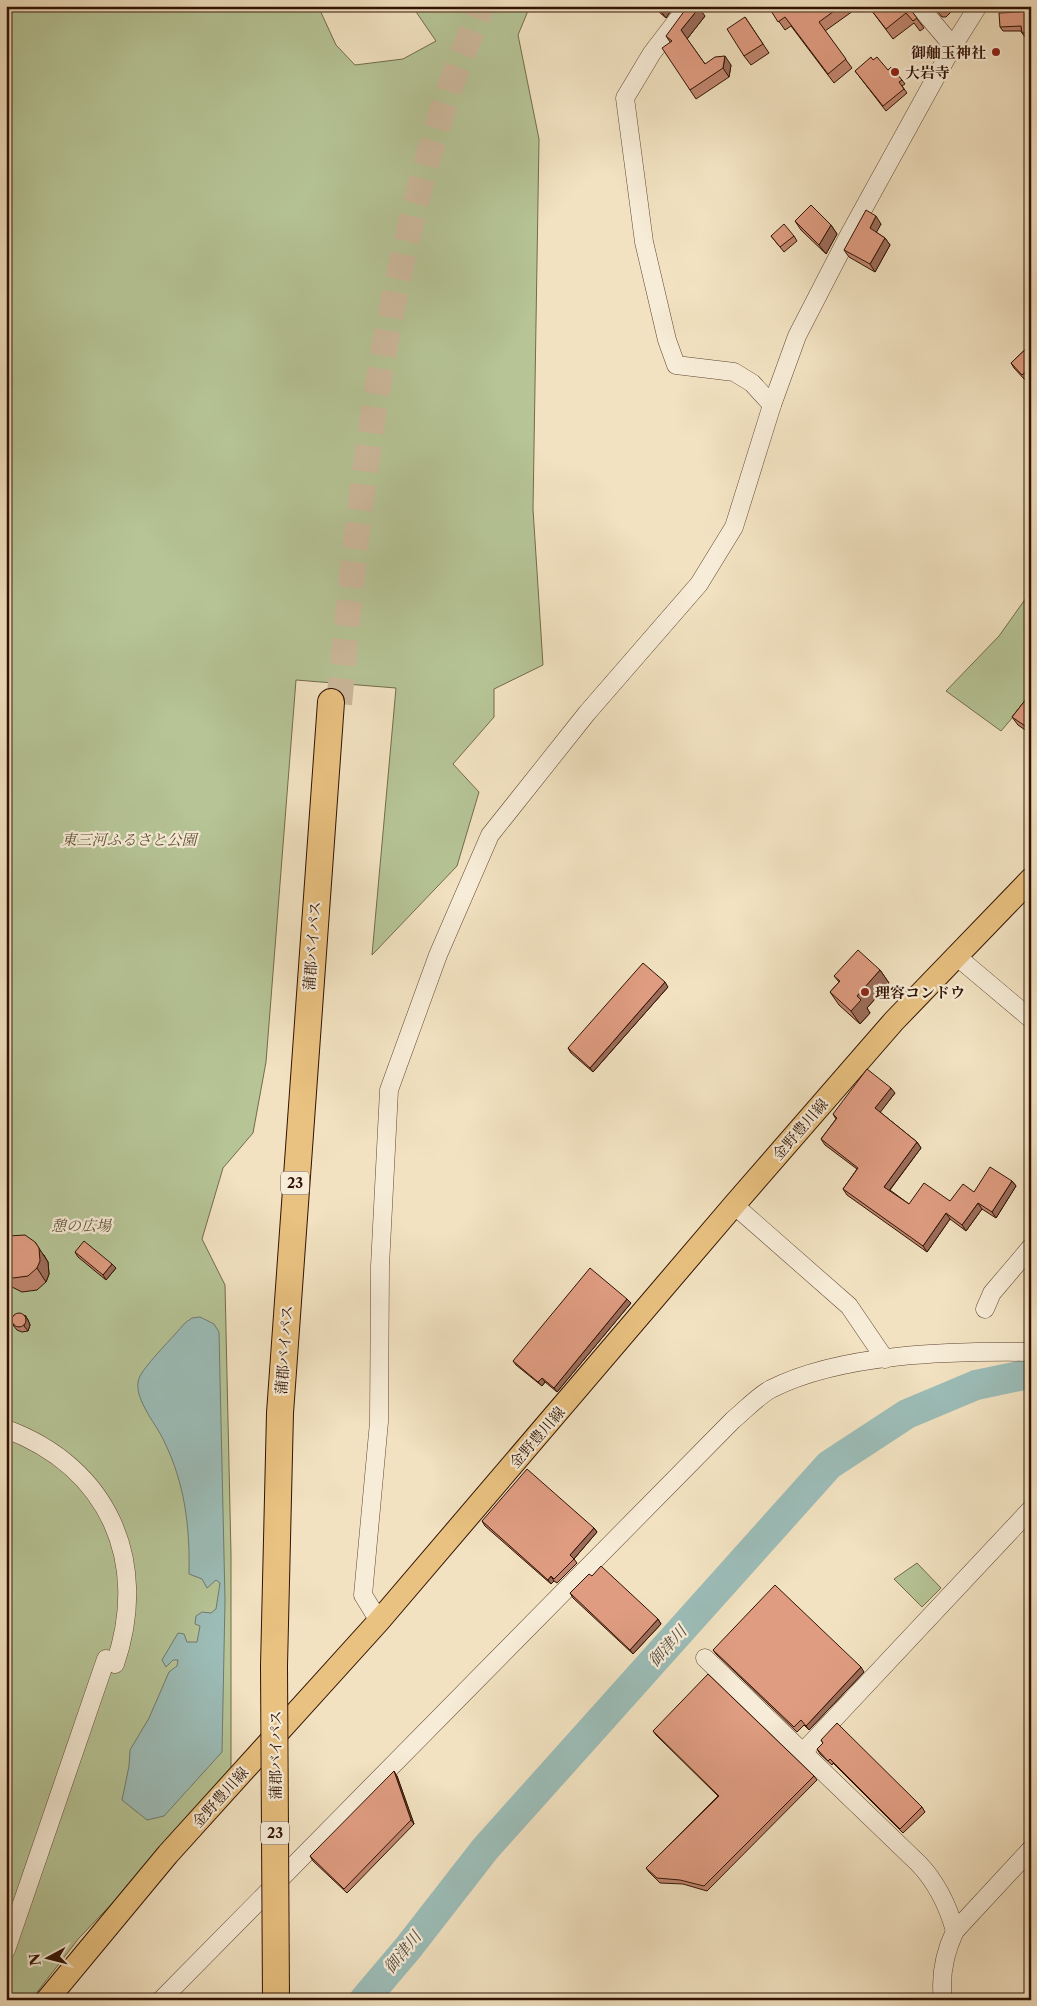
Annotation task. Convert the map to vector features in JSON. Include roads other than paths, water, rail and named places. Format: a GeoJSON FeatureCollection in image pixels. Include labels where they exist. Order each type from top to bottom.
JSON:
{"type":"FeatureCollection","features":[{"type":"Feature","properties":{"kind":"highway","name":"蒲郡バイパス"},"geometry":{"type":"LineString","coordinates":[[276,2000],[278,1666],[293,1382],[335,703]]}},
{"type":"Feature","properties":{"kind":"highway","name":"蒲郡バイパス"},"geometry":{"type":"LineString","coordinates":[[278,1666],[284,2000]]}},
{"type":"Feature","properties":{"kind":"main road","name":"金野豊川線"},"geometry":{"type":"LineString","coordinates":[[47,2000],[168,1854],[379,1621],[734,1205],[894,1021],[955,955],[1031,879]]}},
{"type":"Feature","properties":{"kind":"street"},"geometry":{"type":"LineString","coordinates":[[688,6],[652,53],[625,98],[644,242],[652,281],[667,340],[676,365],[734,372],[752,383],[772,406]]}},
{"type":"Feature","properties":{"kind":"street"},"geometry":{"type":"LineString","coordinates":[[919,6],[953,46]]}},
{"type":"Feature","properties":{"kind":"street"},"geometry":{"type":"LineString","coordinates":[[379,1621],[362,1595],[380,1422],[380,1266],[389,1090],[438,954],[490,836],[587,713],[699,584],[734,527],[772,406],[797,336],[850,233],[953,46],[978,6]]}},
{"type":"Feature","properties":{"kind":"street"},"geometry":{"type":"LineString","coordinates":[[955,955],[1031,1019]]}},
{"type":"Feature","properties":{"kind":"street"},"geometry":{"type":"LineString","coordinates":[[734,1205],[849,1306],[885,1359]]}},
{"type":"Feature","properties":{"kind":"street"},"geometry":{"type":"LineString","coordinates":[[985,1309],[992,1293],[1031,1247]]}},
{"type":"Feature","properties":{"kind":"street"},"geometry":{"type":"LineString","coordinates":[[161,2000],[733,1420],[769,1390],[809,1372],[885,1359],[966,1352],[1031,1352]]}},
{"type":"Feature","properties":{"kind":"street"},"geometry":{"type":"LineString","coordinates":[[6,1429],[23,1435],[56,1456],[83,1479],[99,1499],[119,1538],[125,1557],[128,1587],[122,1645],[116,1664],[106,1659],[6,1950]]}},
{"type":"Feature","properties":{"kind":"street"},"geometry":{"type":"LineString","coordinates":[[803,1752],[1031,1509]]}},
{"type":"Feature","properties":{"kind":"street"},"geometry":{"type":"LineString","coordinates":[[705,1658],[932,1878],[949,1911],[955,1932]]}},
{"type":"Feature","properties":{"kind":"street"},"geometry":{"type":"LineString","coordinates":[[943,2000],[944,1968],[948,1944],[955,1932],[1031,1849]]}},
{"type":"Feature","properties":{"kind":"water"},"geometry":{"type":"Polygon","coordinates":[[[200,1317],[214,1324],[219,1332],[225,1600],[222,1752],[164,1816],[147,1820],[122,1800],[129,1766],[130,1750],[149,1718],[169,1672],[177,1666],[178,1660],[173,1660],[166,1667],[162,1660],[178,1633],[184,1634],[187,1642],[197,1642],[200,1626],[195,1624],[196,1616],[202,1612],[211,1613],[216,1609],[220,1583],[216,1580],[207,1588],[202,1579],[189,1574],[185,1506],[177,1473],[164,1441],[141,1400],[138,1384],[140,1376],[148,1364],[185,1323],[192,1318],[200,1317]]]}},
{"type":"Feature","properties":{"kind":"waterway","name":"御津川"},"geometry":{"type":"LineString","coordinates":[[364,2000],[408,1948],[485,1849],[829,1465],[907,1414],[976,1385],[1024,1375],[1031,1376]]}},
{"type":"Feature","properties":{"kind":"tunnel"},"geometry":{"type":"LineString","coordinates":[[339,704],[365,470],[391,315],[407,238],[427,162],[450,87],[482,6]]}},
{"type":"Feature","properties":{"kind":"place","name":"御舳玉神社"},"geometry":{"type":"Point","coordinates":[996,52]}},
{"type":"Feature","properties":{"kind":"place","name":"大岩寺"},"geometry":{"type":"Point","coordinates":[895,72]}},
{"type":"Feature","properties":{"kind":"place","name":"理容コンドウ"},"geometry":{"type":"Point","coordinates":[865,992]}},
{"type":"Feature","properties":{"kind":"park label","name":"東三河ふるさと公園"},"geometry":{"type":"Point","coordinates":[129,839]}},
{"type":"Feature","properties":{"kind":"park label","name":"憩の広場"},"geometry":{"type":"Point","coordinates":[81,1225]}}]}
